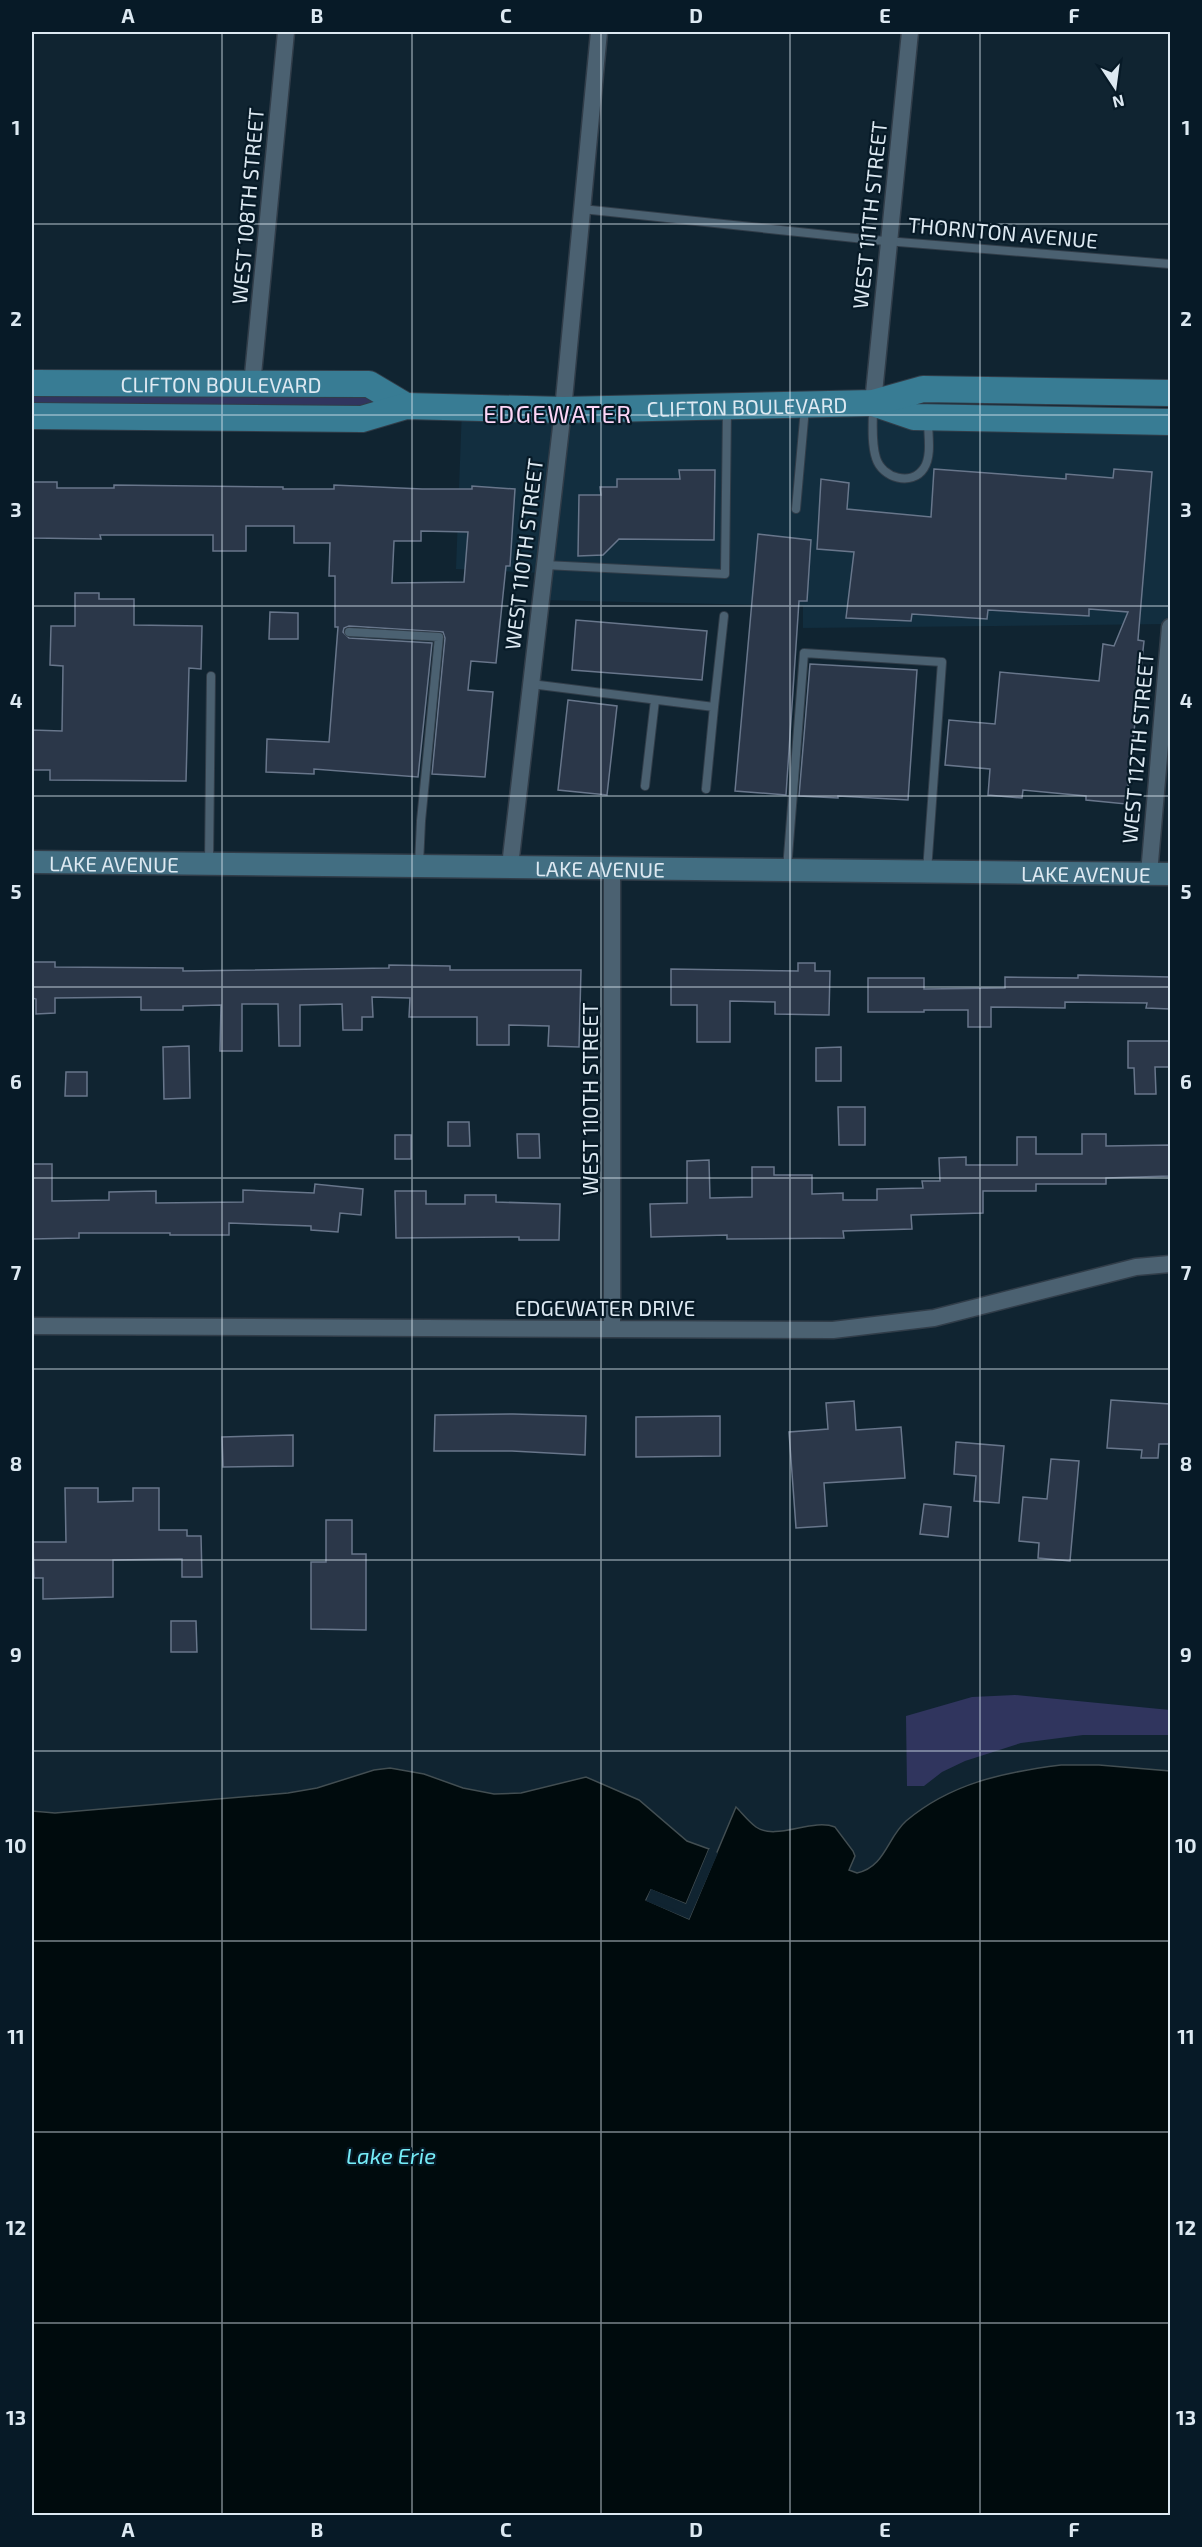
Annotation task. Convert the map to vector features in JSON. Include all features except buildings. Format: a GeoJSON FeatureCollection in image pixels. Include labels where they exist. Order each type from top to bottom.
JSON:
{"type":"FeatureCollection","features":[{"type":"Feature","properties":{"kind":"main road","name":"CLIFTON BOULEVARD"},"geometry":{"type":"LineString","coordinates":[[32,382],[369,384],[406,406]]}},
{"type":"Feature","properties":{"kind":"main road","name":"CLIFTON BOULEVARD"},"geometry":{"type":"LineString","coordinates":[[32,416],[362,419],[406,406],[563,410],[873,403],[923,389],[1170,393]]}},
{"type":"Feature","properties":{"kind":"main road","name":"CLIFTON BOULEVARD"},"geometry":{"type":"LineString","coordinates":[[873,403],[914,417],[928,418],[1170,422]]}},
{"type":"Feature","properties":{"kind":"street","name":"WEST 108TH STREET"},"geometry":{"type":"LineString","coordinates":[[252,385],[286,32]]}},
{"type":"Feature","properties":{"kind":"street","name":"WEST 110TH STREET"},"geometry":{"type":"LineString","coordinates":[[510,866],[563,410],[599,32]]}},
{"type":"Feature","properties":{"kind":"street","name":"WEST 111TH STREET"},"geometry":{"type":"LineString","coordinates":[[873,403],[910,32]]}},
{"type":"Feature","properties":{"kind":"street","name":"WEST 112TH STREET"},"geometry":{"type":"LineString","coordinates":[[1160,874],[1170,627]]}},
{"type":"Feature","properties":{"kind":"street","name":"LAKE AVENUE"},"geometry":{"type":"LineString","coordinates":[[32,862],[510,866],[612,870],[1160,874]]}},
{"type":"Feature","properties":{"kind":"street","name":"WEST 110TH STREET"},"geometry":{"type":"LineString","coordinates":[[612,870],[612,1329]]}},
{"type":"Feature","properties":{"kind":"street","name":"EDGEWATER DRIVE"},"geometry":{"type":"LineString","coordinates":[[32,1326],[833,1330],[934,1318],[1136,1267],[1170,1264]]}},
{"type":"Feature","properties":{"kind":"lane","name":"THORNTON AVENUE"},"geometry":{"type":"LineString","coordinates":[[582,209],[888,241],[1170,264]]}},
{"type":"Feature","properties":{"kind":"lane"},"geometry":{"type":"LineString","coordinates":[[873,403],[873,441],[876,460],[885,472],[896,479],[911,478],[923,470],[927,460],[928,418]]}},
{"type":"Feature","properties":{"kind":"lane"},"geometry":{"type":"LineString","coordinates":[[796,509],[805,404]]}},
{"type":"Feature","properties":{"kind":"lane"},"geometry":{"type":"LineString","coordinates":[[545,565],[725,574],[727,406]]}},
{"type":"Feature","properties":{"kind":"lane"},"geometry":{"type":"LineString","coordinates":[[706,789],[724,616]]}},
{"type":"Feature","properties":{"kind":"lane"},"geometry":{"type":"LineString","coordinates":[[349,632],[439,637],[421,821],[419,865]]}},
{"type":"Feature","properties":{"kind":"lane"},"geometry":{"type":"LineString","coordinates":[[787,871],[804,653],[942,662],[927,872]]}},
{"type":"Feature","properties":{"kind":"lane"},"geometry":{"type":"LineString","coordinates":[[209,864],[211,675]]}},
{"type":"Feature","properties":{"kind":"lane"},"geometry":{"type":"LineString","coordinates":[[531,684],[714,707]]}},
{"type":"Feature","properties":{"kind":"lane"},"geometry":{"type":"LineString","coordinates":[[645,786],[655,700]]}},
{"type":"Feature","properties":{"kind":"shaded area"},"geometry":{"type":"Polygon","coordinates":[[[32,383],[369,384],[406,406],[32,416],[32,383]]]}},
{"type":"Feature","properties":{"kind":"shaded area"},"geometry":{"type":"Polygon","coordinates":[[[873,403],[1170,422],[1170,624],[803,628],[803,606],[541,600],[543,573],[456,569],[462,408],[873,403]]]}},
{"type":"Feature","properties":{"kind":"shaded area"},"geometry":{"type":"Polygon","coordinates":[[[1015,1695],[1170,1710],[1170,1735],[1083,1735],[1021,1743],[965,1761],[942,1772],[924,1786],[907,1786],[906,1716],[972,1697],[1015,1695]]]}},
{"type":"Feature","properties":{"kind":"water","name":"Lake Erie"},"geometry":{"type":"Polygon","coordinates":[[[1061,1765],[1099,1765],[1170,1771],[1170,2515],[32,2515],[32,1811],[55,1813],[288,1793],[317,1788],[374,1770],[390,1768],[424,1774],[463,1788],[494,1794],[521,1793],[586,1777],[639,1800],[687,1841],[709,1849],[686,1904],[651,1890],[646,1900],[689,1919],[736,1807],[753,1825],[764,1831],[784,1831],[816,1825],[835,1827],[855,1856],[849,1870],[857,1873],[874,1865],[906,1821],[941,1797],[979,1781],[1019,1771],[1061,1765]]]}},
{"type":"Feature","properties":{"kind":"pier"},"geometry":{"type":"Polygon","coordinates":[[[709,1849],[712,1850],[688,1907],[652,1893],[650,1899],[688,1915],[715,1852],[718,1853],[689,1919],[646,1901],[651,1889],[686,1904],[709,1849]]]}},
{"type":"Feature","properties":{"kind":"district","name":"EDGEWATER"},"geometry":{"type":"Point","coordinates":[558,413]}}]}
